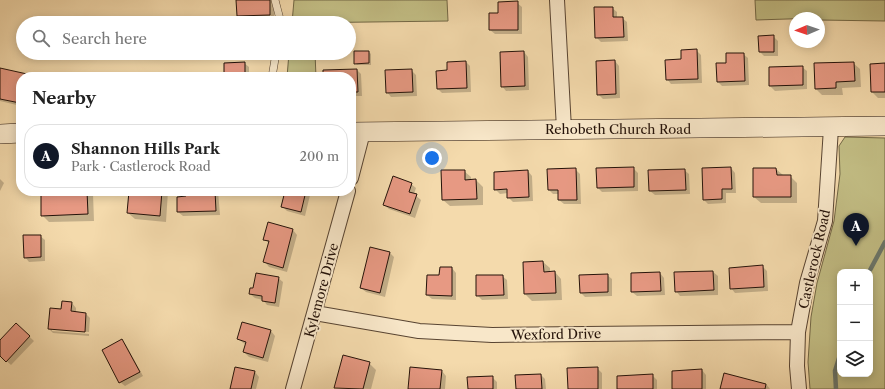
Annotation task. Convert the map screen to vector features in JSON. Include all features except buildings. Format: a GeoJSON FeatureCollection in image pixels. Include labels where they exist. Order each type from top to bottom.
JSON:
{"type":"FeatureCollection","features":[{"type":"Feature","properties":{"kind":"street"},"geometry":{"type":"LineString","coordinates":[[557,0],[564,129]]}},
{"type":"Feature","properties":{"kind":"street","name":"Rehobeth Church Road"},"geometry":{"type":"LineString","coordinates":[[357,132],[564,129],[831,128],[885,126]]}},
{"type":"Feature","properties":{"kind":"street","name":"Castlerock Road"},"geometry":{"type":"LineString","coordinates":[[800,389],[797,366],[798,332],[807,283],[825,221],[831,128]]}},
{"type":"Feature","properties":{"kind":"street"},"geometry":{"type":"LineString","coordinates":[[0,134],[16,133]]}},
{"type":"Feature","properties":{"kind":"street","name":"Kylemore Drive"},"geometry":{"type":"LineString","coordinates":[[293,389],[347,196]]}},
{"type":"Feature","properties":{"kind":"street","name":"Wexford Drive"},"geometry":{"type":"LineString","coordinates":[[314,312],[419,331],[492,335],[798,332]]}},
{"type":"Feature","properties":{"kind":"lane"},"geometry":{"type":"LineString","coordinates":[[275,0],[279,16]]}},
{"type":"Feature","properties":{"kind":"lane"},"geometry":{"type":"LineString","coordinates":[[273,72],[275,60]]}},
{"type":"Feature","properties":{"kind":"shaded area"},"geometry":{"type":"Polygon","coordinates":[[[294,0],[447,0],[448,21],[356,22],[356,16],[293,16],[294,0]]]}},
{"type":"Feature","properties":{"kind":"shaded area"},"geometry":{"type":"Polygon","coordinates":[[[755,0],[885,0],[885,21],[825,20],[825,12],[789,12],[789,19],[756,20],[755,0]]]}},
{"type":"Feature","properties":{"kind":"shaded area"},"geometry":{"type":"Polygon","coordinates":[[[288,60],[315,60],[316,72],[287,72],[288,60]]]}},
{"type":"Feature","properties":{"kind":"shaded area"},"geometry":{"type":"Polygon","coordinates":[[[845,137],[885,138],[885,389],[810,389],[808,362],[811,317],[817,283],[834,221],[840,174],[839,146],[845,137]]]}},
{"type":"Feature","properties":{"kind":"waterway"},"geometry":{"type":"LineString","coordinates":[[871,269],[885,242]]}},
{"type":"Feature","properties":{"kind":"waterway"},"geometry":{"type":"LineString","coordinates":[[836,389],[835,371],[837,365]]}},
{"type":"Feature","properties":{"kind":"place","name":"Shannon Hills Park"},"geometry":{"type":"Point","coordinates":[856,246]}}]}
